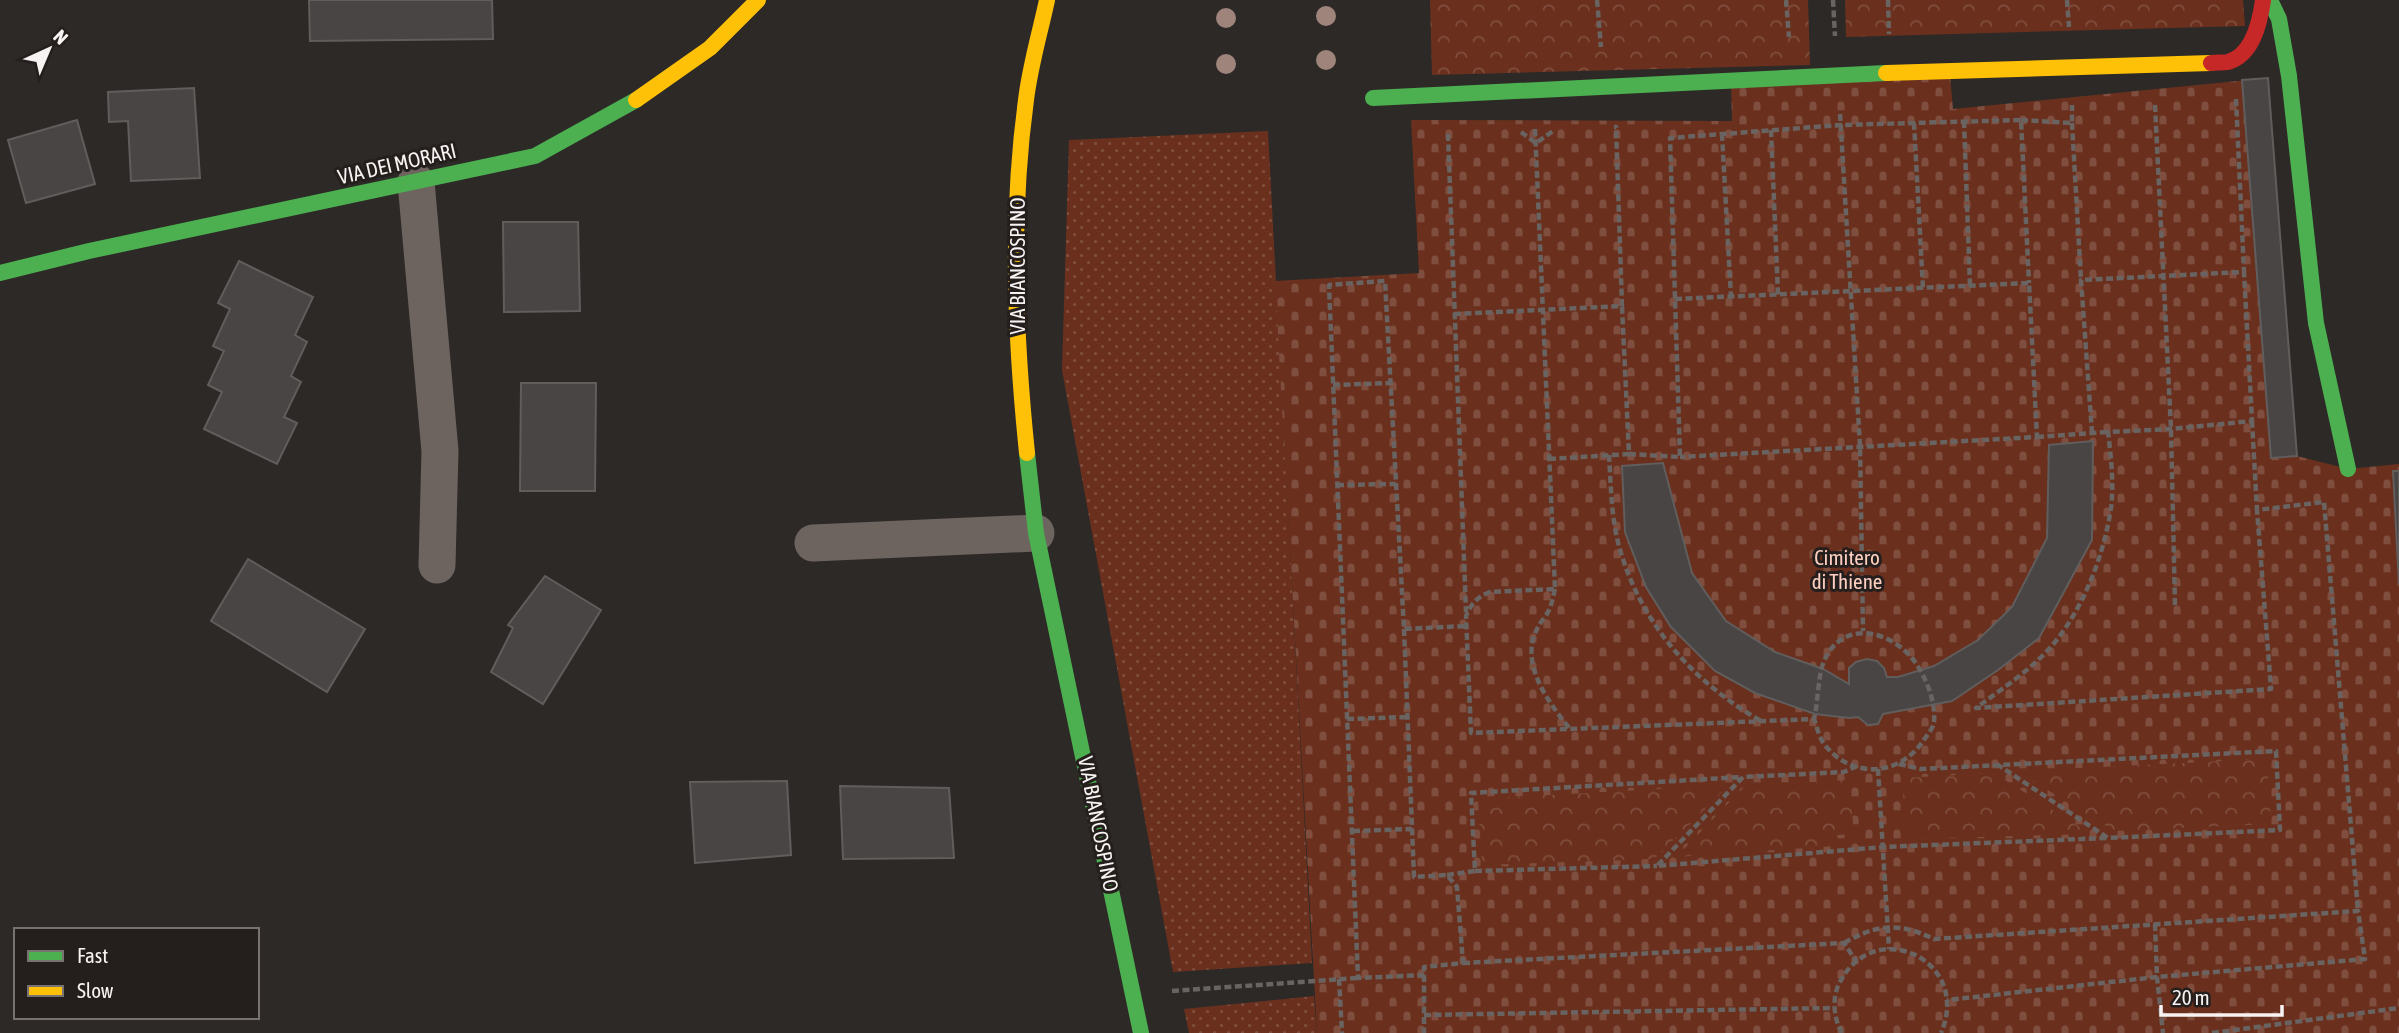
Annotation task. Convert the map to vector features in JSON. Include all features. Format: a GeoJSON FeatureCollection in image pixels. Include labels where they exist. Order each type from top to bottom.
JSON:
{"type":"FeatureCollection","features":[{"type":"Feature","properties":{"kind":"street","name":"VIA DEI MORARI"},"geometry":{"type":"LineString","coordinates":[[0,272],[89,250],[416,182],[472,167],[535,156],[592,128],[690,64],[745,16],[758,0]]}},
{"type":"Feature","properties":{"kind":"street","name":"VIA BIANCOSPINO"},"geometry":{"type":"LineString","coordinates":[[1047,0],[1026,98],[1015,216],[1018,367],[1036,533],[1141,1033]]}},
{"type":"Feature","properties":{"kind":"street"},"geometry":{"type":"LineString","coordinates":[[1374,98],[1836,75],[2229,62],[2243,53],[2255,38],[2263,0]]}},
{"type":"Feature","properties":{"kind":"street"},"geometry":{"type":"LineString","coordinates":[[2270,0],[2279,19],[2289,76],[2316,323],[2348,469]]}},
{"type":"Feature","properties":{"kind":"street"},"geometry":{"type":"LineString","coordinates":[[416,182],[440,451],[437,565]]}},
{"type":"Feature","properties":{"kind":"street"},"geometry":{"type":"LineString","coordinates":[[813,543],[1036,533]]}},
{"type":"Feature","properties":{"kind":"path"},"geometry":{"type":"LineString","coordinates":[[1597,0],[1604,86]]}},
{"type":"Feature","properties":{"kind":"path"},"geometry":{"type":"LineString","coordinates":[[1833,0],[1860,446],[1863,631]]}},
{"type":"Feature","properties":{"kind":"path"},"geometry":{"type":"LineString","coordinates":[[1534,90],[1555,589],[1549,611],[1536,629],[1532,645],[1533,666],[1542,687],[1570,729]]}},
{"type":"Feature","properties":{"kind":"path"},"geometry":{"type":"LineString","coordinates":[[2108,432],[2111,506],[2104,542],[2075,613],[2054,643],[2022,673],[1976,708],[2271,689],[2257,510],[2236,93]]}},
{"type":"Feature","properties":{"kind":"path"},"geometry":{"type":"LineString","coordinates":[[2154,97],[2171,429],[2175,607]]}},
{"type":"Feature","properties":{"kind":"path"},"geometry":{"type":"LineString","coordinates":[[1680,457],[1670,138],[1840,125],[2021,120],[2037,437]]}},
{"type":"Feature","properties":{"kind":"path"},"geometry":{"type":"LineString","coordinates":[[1964,121],[1970,286]]}},
{"type":"Feature","properties":{"kind":"path"},"geometry":{"type":"LineString","coordinates":[[1914,123],[1923,289]]}},
{"type":"Feature","properties":{"kind":"path"},"geometry":{"type":"LineString","coordinates":[[2072,123],[2092,433]]}},
{"type":"Feature","properties":{"kind":"path"},"geometry":{"type":"LineString","coordinates":[[1603,128],[1616,127],[1629,454]]}},
{"type":"Feature","properties":{"kind":"path"},"geometry":{"type":"LineString","coordinates":[[1519,130],[1536,143]]}},
{"type":"Feature","properties":{"kind":"path"},"geometry":{"type":"LineString","coordinates":[[1536,143],[1550,131],[1563,130]]}},
{"type":"Feature","properties":{"kind":"path"},"geometry":{"type":"LineString","coordinates":[[1771,130],[1778,295]]}},
{"type":"Feature","properties":{"kind":"path"},"geometry":{"type":"LineString","coordinates":[[1460,132],[1448,133],[1471,733],[1814,719]]}},
{"type":"Feature","properties":{"kind":"path"},"geometry":{"type":"LineString","coordinates":[[1722,134],[1731,297]]}},
{"type":"Feature","properties":{"kind":"path"},"geometry":{"type":"LineString","coordinates":[[2081,280],[2244,272]]}},
{"type":"Feature","properties":{"kind":"path"},"geometry":{"type":"LineString","coordinates":[[1358,978],[1329,285],[1385,281],[1414,877],[1475,871],[1657,866],[1883,847],[2280,830],[2276,751],[1921,769],[1898,764]]}},
{"type":"Feature","properties":{"kind":"path"},"geometry":{"type":"LineString","coordinates":[[1674,299],[2029,283]]}},
{"type":"Feature","properties":{"kind":"path"},"geometry":{"type":"LineString","coordinates":[[1454,314],[1622,306]]}},
{"type":"Feature","properties":{"kind":"path"},"geometry":{"type":"LineString","coordinates":[[1333,384],[1391,383]]}},
{"type":"Feature","properties":{"kind":"path"},"geometry":{"type":"LineString","coordinates":[[1549,459],[1629,454],[1680,457],[2171,429],[2252,421]]}},
{"type":"Feature","properties":{"kind":"path"},"geometry":{"type":"LineString","coordinates":[[1609,455],[1619,544],[1631,582],[1650,619],[1681,660],[1710,688],[1761,721]]}},
{"type":"Feature","properties":{"kind":"path"},"geometry":{"type":"LineString","coordinates":[[1337,485],[1396,484]]}},
{"type":"Feature","properties":{"kind":"path"},"geometry":{"type":"LineString","coordinates":[[1947,1000],[2157,977],[2365,959],[2358,911],[2325,502],[2257,510]]}},
{"type":"Feature","properties":{"kind":"path"},"geometry":{"type":"LineString","coordinates":[[1466,616],[1470,606],[1480,596],[1490,592],[1555,589]]}},
{"type":"Feature","properties":{"kind":"path"},"geometry":{"type":"LineString","coordinates":[[1404,629],[1466,625]]}},
{"type":"Feature","properties":{"kind":"path"},"geometry":{"type":"LineString","coordinates":[[1863,631],[1880,635],[1911,656],[1927,684],[1933,705],[1934,725],[1911,757],[1898,764],[1878,769],[1844,762],[1823,743],[1814,719],[1824,661],[1839,641],[1863,631]]}},
{"type":"Feature","properties":{"kind":"path"},"geometry":{"type":"LineString","coordinates":[[1347,719],[1407,717]]}},
{"type":"Feature","properties":{"kind":"path"},"geometry":{"type":"LineString","coordinates":[[1998,765],[2108,838]]}},
{"type":"Feature","properties":{"kind":"path"},"geometry":{"type":"LineString","coordinates":[[1475,871],[1471,793],[1844,772],[1857,766]]}},
{"type":"Feature","properties":{"kind":"path"},"geometry":{"type":"LineString","coordinates":[[1878,769],[1889,948]]}},
{"type":"Feature","properties":{"kind":"path"},"geometry":{"type":"LineString","coordinates":[[1657,866],[1743,777]]}},
{"type":"Feature","properties":{"kind":"path"},"geometry":{"type":"LineString","coordinates":[[1353,831],[1412,829]]}},
{"type":"Feature","properties":{"kind":"path"},"geometry":{"type":"LineString","coordinates":[[1447,875],[1457,887],[1463,963]]}},
{"type":"Feature","properties":{"kind":"path"},"geometry":{"type":"LineString","coordinates":[[1424,1033],[1424,967],[1844,943],[1873,929],[1887,927],[1902,927],[1934,939],[2358,911]]}},
{"type":"Feature","properties":{"kind":"path"},"geometry":{"type":"LineString","coordinates":[[2155,924],[2163,1033]]}},
{"type":"Feature","properties":{"kind":"path"},"geometry":{"type":"LineString","coordinates":[[1844,943],[1856,961]]}},
{"type":"Feature","properties":{"kind":"path"},"geometry":{"type":"LineString","coordinates":[[1842,1033],[1834,1008],[1836,990],[1844,974],[1856,961],[1871,952],[1889,948],[1908,951],[1926,960],[1940,975],[1948,1013],[1941,1033]]}},
{"type":"Feature","properties":{"kind":"path"},"geometry":{"type":"LineString","coordinates":[[1169,1002],[1167,991],[1424,975]]}},
{"type":"Feature","properties":{"kind":"path"},"geometry":{"type":"LineString","coordinates":[[1339,979],[1342,1033]]}},
{"type":"Feature","properties":{"kind":"path"},"geometry":{"type":"LineString","coordinates":[[1424,1015],[1834,1008]]}},
{"type":"Feature","properties":{"kind":"path"},"geometry":{"type":"LineString","coordinates":[[2212,1033],[2399,1008]]}},
{"type":"Feature","properties":{"kind":"green space"},"geometry":{"type":"Polygon","coordinates":[[[1430,0],[1808,0],[1810,65],[1432,75],[1430,0]]]}},
{"type":"Feature","properties":{"kind":"green space"},"geometry":{"type":"Polygon","coordinates":[[[1845,0],[2243,0],[2245,26],[1846,37],[1845,0]]]}},
{"type":"Feature","properties":{"kind":"green space","name":"Cimitero di Thiene"},"geometry":{"type":"Polygon","coordinates":[[[1950,75],[1953,109],[2268,78],[2297,456],[2348,469],[2399,464],[2399,1033],[1317,1033],[1275,281],[1419,273],[1411,120],[1732,121],[1731,86],[1950,75]]]}},
{"type":"Feature","properties":{"kind":"green space"},"geometry":{"type":"Polygon","coordinates":[[[1268,131],[1312,963],[1173,972],[1062,370],[1069,140],[1268,131]]]}},
{"type":"Feature","properties":{"kind":"green space"},"geometry":{"type":"Polygon","coordinates":[[[2267,759],[2271,824],[2114,831],[2017,771],[2267,759]]]}},
{"type":"Feature","properties":{"kind":"green space"},"geometry":{"type":"Polygon","coordinates":[[[1994,773],[2091,834],[1906,839],[1902,778],[1994,773]]]}},
{"type":"Feature","properties":{"kind":"green space"},"geometry":{"type":"Polygon","coordinates":[[[1849,780],[1854,834],[1836,835],[1836,846],[1676,857],[1745,786],[1849,780]]]}},
{"type":"Feature","properties":{"kind":"green space"},"geometry":{"type":"Polygon","coordinates":[[[1729,785],[1654,859],[1482,865],[1478,799],[1729,785]]]}},
{"type":"Feature","properties":{"kind":"green space"},"geometry":{"type":"Polygon","coordinates":[[[1314,996],[1317,1033],[1189,1033],[1184,1009],[1314,996]]]}},
{"type":"Feature","properties":{"kind":"building"},"geometry":{"type":"Polygon","coordinates":[[[309,0],[492,0],[493,39],[310,41],[309,0]]]}},
{"type":"Feature","properties":{"kind":"building"},"geometry":{"type":"Polygon","coordinates":[[[2268,78],[2297,456],[2271,458],[2242,80],[2268,78]]]}},
{"type":"Feature","properties":{"kind":"building"},"geometry":{"type":"Polygon","coordinates":[[[194,88],[200,178],[131,181],[128,121],[109,122],[108,92],[194,88]]]}},
{"type":"Feature","properties":{"kind":"building"},"geometry":{"type":"Polygon","coordinates":[[[77,120],[95,184],[26,203],[8,140],[77,120]]]}},
{"type":"Feature","properties":{"kind":"building"},"geometry":{"type":"Polygon","coordinates":[[[503,222],[578,222],[580,311],[504,312],[503,222]]]}},
{"type":"Feature","properties":{"kind":"building"},"geometry":{"type":"Polygon","coordinates":[[[239,261],[313,297],[295,335],[307,342],[291,376],[301,382],[284,417],[297,423],[277,464],[204,429],[222,392],[208,385],[224,351],[213,346],[230,309],[218,303],[239,261]]]}},
{"type":"Feature","properties":{"kind":"building"},"geometry":{"type":"Polygon","coordinates":[[[521,383],[596,383],[595,491],[520,491],[521,383]]]}},
{"type":"Feature","properties":{"kind":"building"},"geometry":{"type":"Polygon","coordinates":[[[2093,441],[2092,540],[2039,638],[1952,701],[1883,714],[1878,724],[1868,725],[1858,717],[1815,714],[1755,693],[1715,671],[1671,627],[1646,587],[1625,532],[1622,466],[1663,463],[1692,573],[1726,621],[1775,652],[1823,669],[1849,684],[1849,668],[1856,662],[1867,659],[1877,661],[1884,668],[1887,677],[1898,677],[1934,666],[1978,640],[2012,607],[2047,538],[2049,445],[2093,441]]]}},
{"type":"Feature","properties":{"kind":"building"},"geometry":{"type":"Polygon","coordinates":[[[2393,471],[2399,471],[2399,584],[2393,471]]]}},
{"type":"Feature","properties":{"kind":"building"},"geometry":{"type":"Polygon","coordinates":[[[248,559],[365,629],[327,692],[211,621],[248,559]]]}},
{"type":"Feature","properties":{"kind":"building"},"geometry":{"type":"Polygon","coordinates":[[[545,576],[601,610],[543,704],[491,672],[513,628],[508,625],[545,576]]]}},
{"type":"Feature","properties":{"kind":"building"},"geometry":{"type":"Polygon","coordinates":[[[787,781],[791,855],[695,863],[690,782],[787,781]]]}},
{"type":"Feature","properties":{"kind":"building"},"geometry":{"type":"Polygon","coordinates":[[[840,786],[949,788],[954,858],[843,859],[840,786]]]}},
{"type":"Feature","properties":{"kind":"traffic: fast"},"geometry":{"type":"LineString","coordinates":[[2270,0],[2279,19],[2289,76],[2316,323],[2348,469]]}},
{"type":"Feature","properties":{"kind":"traffic: fast"},"geometry":{"type":"LineString","coordinates":[[1373,98],[1886,73]]}},
{"type":"Feature","properties":{"kind":"traffic: fast"},"geometry":{"type":"LineString","coordinates":[[0,273],[89,251],[535,156],[636,100]]}},
{"type":"Feature","properties":{"kind":"traffic: fast"},"geometry":{"type":"LineString","coordinates":[[1027,453],[1036,533],[1141,1033]]}},
{"type":"Feature","properties":{"kind":"traffic: slow"},"geometry":{"type":"LineString","coordinates":[[636,100],[710,48],[758,0]]}},
{"type":"Feature","properties":{"kind":"traffic: slow"},"geometry":{"type":"LineString","coordinates":[[1027,453],[1017,321],[1016,233],[1021,144],[1028,87],[1047,0]]}},
{"type":"Feature","properties":{"kind":"traffic: slow"},"geometry":{"type":"LineString","coordinates":[[1886,73],[2211,63]]}},
{"type":"Feature","properties":{"kind":"traffic: jam"},"geometry":{"type":"LineString","coordinates":[[2211,63],[2228,62],[2244,52],[2254,37],[2263,0]]}}]}
